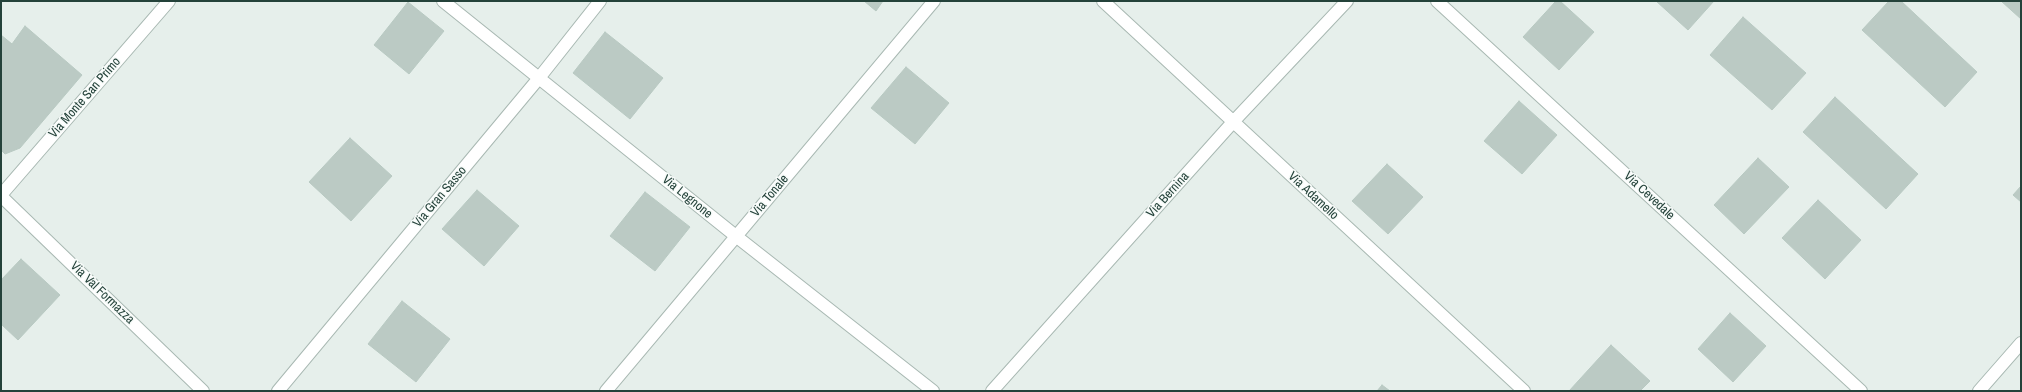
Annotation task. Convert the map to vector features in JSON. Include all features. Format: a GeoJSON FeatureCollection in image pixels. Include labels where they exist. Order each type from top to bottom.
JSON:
{"type":"FeatureCollection","features":[{"type":"Feature","properties":{"kind":"street","name":"Via Monte San Primo"},"geometry":{"type":"LineString","coordinates":[[1,195],[169,1]]}},
{"type":"Feature","properties":{"kind":"street","name":"Via Legnone"},"geometry":{"type":"LineString","coordinates":[[443,1],[736,237],[933,391]]}},
{"type":"Feature","properties":{"kind":"street","name":"Via Gran Sasso"},"geometry":{"type":"LineString","coordinates":[[278,391],[539,78],[600,1]]}},
{"type":"Feature","properties":{"kind":"street","name":"Via Tonale"},"geometry":{"type":"LineString","coordinates":[[606,391],[934,1]]}},
{"type":"Feature","properties":{"kind":"street","name":"Via Adamello"},"geometry":{"type":"LineString","coordinates":[[1103,1],[1524,391]]}},
{"type":"Feature","properties":{"kind":"street","name":"Via Bernina"},"geometry":{"type":"LineString","coordinates":[[992,391],[1233,122],[1347,1]]}},
{"type":"Feature","properties":{"kind":"street","name":"Via Cevedale"},"geometry":{"type":"LineString","coordinates":[[1437,1],[1861,391]]}},
{"type":"Feature","properties":{"kind":"street","name":"Via Val Formazza"},"geometry":{"type":"LineString","coordinates":[[1,195],[190,387],[203,391]]}},
{"type":"Feature","properties":{"kind":"street"},"geometry":{"type":"LineString","coordinates":[[1979,391],[2021,343]]}},
{"type":"Feature","properties":{"kind":"building"},"geometry":{"type":"Polygon","coordinates":[[[864,1],[883,1],[876,11],[864,1]]]}},
{"type":"Feature","properties":{"kind":"building"},"geometry":{"type":"Polygon","coordinates":[[[1556,1],[1560,1],[1594,32],[1559,70],[1523,37],[1556,1]]]}},
{"type":"Feature","properties":{"kind":"building"},"geometry":{"type":"Polygon","coordinates":[[[1656,1],[1714,1],[1688,30],[1656,1]]]}},
{"type":"Feature","properties":{"kind":"building"},"geometry":{"type":"Polygon","coordinates":[[[1889,1],[1901,1],[1977,72],[1945,107],[1862,30],[1889,1]]]}},
{"type":"Feature","properties":{"kind":"building"},"geometry":{"type":"Polygon","coordinates":[[[2001,1],[2021,1],[2021,19],[2001,1]]]}},
{"type":"Feature","properties":{"kind":"building"},"geometry":{"type":"Polygon","coordinates":[[[408,2],[444,31],[409,74],[374,45],[408,2]]]}},
{"type":"Feature","properties":{"kind":"building"},"geometry":{"type":"Polygon","coordinates":[[[1743,17],[1806,73],[1772,110],[1710,55],[1743,17]]]}},
{"type":"Feature","properties":{"kind":"building"},"geometry":{"type":"Polygon","coordinates":[[[25,26],[82,75],[20,148],[5,154],[1,150],[1,35],[12,44],[25,26]]]}},
{"type":"Feature","properties":{"kind":"building"},"geometry":{"type":"Polygon","coordinates":[[[605,32],[663,78],[630,119],[573,73],[605,32]]]}},
{"type":"Feature","properties":{"kind":"building"},"geometry":{"type":"Polygon","coordinates":[[[906,67],[949,103],[915,144],[871,108],[906,67]]]}},
{"type":"Feature","properties":{"kind":"building"},"geometry":{"type":"Polygon","coordinates":[[[1835,97],[1918,174],[1886,209],[1803,132],[1835,97]]]}},
{"type":"Feature","properties":{"kind":"building"},"geometry":{"type":"Polygon","coordinates":[[[1519,101],[1557,135],[1522,174],[1484,141],[1519,101]]]}},
{"type":"Feature","properties":{"kind":"building"},"geometry":{"type":"Polygon","coordinates":[[[350,138],[392,176],[351,221],[309,182],[350,138]]]}},
{"type":"Feature","properties":{"kind":"building"},"geometry":{"type":"Polygon","coordinates":[[[1758,158],[1789,187],[1744,234],[1714,205],[1758,158]]]}},
{"type":"Feature","properties":{"kind":"building"},"geometry":{"type":"Polygon","coordinates":[[[1387,164],[1423,197],[1388,234],[1352,201],[1387,164]]]}},
{"type":"Feature","properties":{"kind":"building"},"geometry":{"type":"Polygon","coordinates":[[[2021,186],[2021,202],[2013,195],[2021,186]]]}},
{"type":"Feature","properties":{"kind":"building"},"geometry":{"type":"Polygon","coordinates":[[[477,190],[519,226],[484,266],[442,229],[477,190]]]}},
{"type":"Feature","properties":{"kind":"building"},"geometry":{"type":"Polygon","coordinates":[[[645,192],[690,227],[655,271],[610,236],[645,192]]]}},
{"type":"Feature","properties":{"kind":"building"},"geometry":{"type":"Polygon","coordinates":[[[1818,200],[1861,240],[1825,279],[1782,238],[1818,200]]]}},
{"type":"Feature","properties":{"kind":"building"},"geometry":{"type":"Polygon","coordinates":[[[21,259],[60,295],[18,340],[1,324],[1,280],[21,259]]]}},
{"type":"Feature","properties":{"kind":"building"},"geometry":{"type":"Polygon","coordinates":[[[402,301],[450,339],[416,382],[368,344],[402,301]]]}},
{"type":"Feature","properties":{"kind":"building"},"geometry":{"type":"Polygon","coordinates":[[[1730,313],[1766,346],[1733,382],[1698,349],[1730,313]]]}},
{"type":"Feature","properties":{"kind":"building"},"geometry":{"type":"Polygon","coordinates":[[[1611,345],[1650,381],[1640,391],[1569,391],[1611,345]]]}},
{"type":"Feature","properties":{"kind":"building"},"geometry":{"type":"Polygon","coordinates":[[[1382,385],[1390,391],[1377,391],[1382,385]]]}}]}
